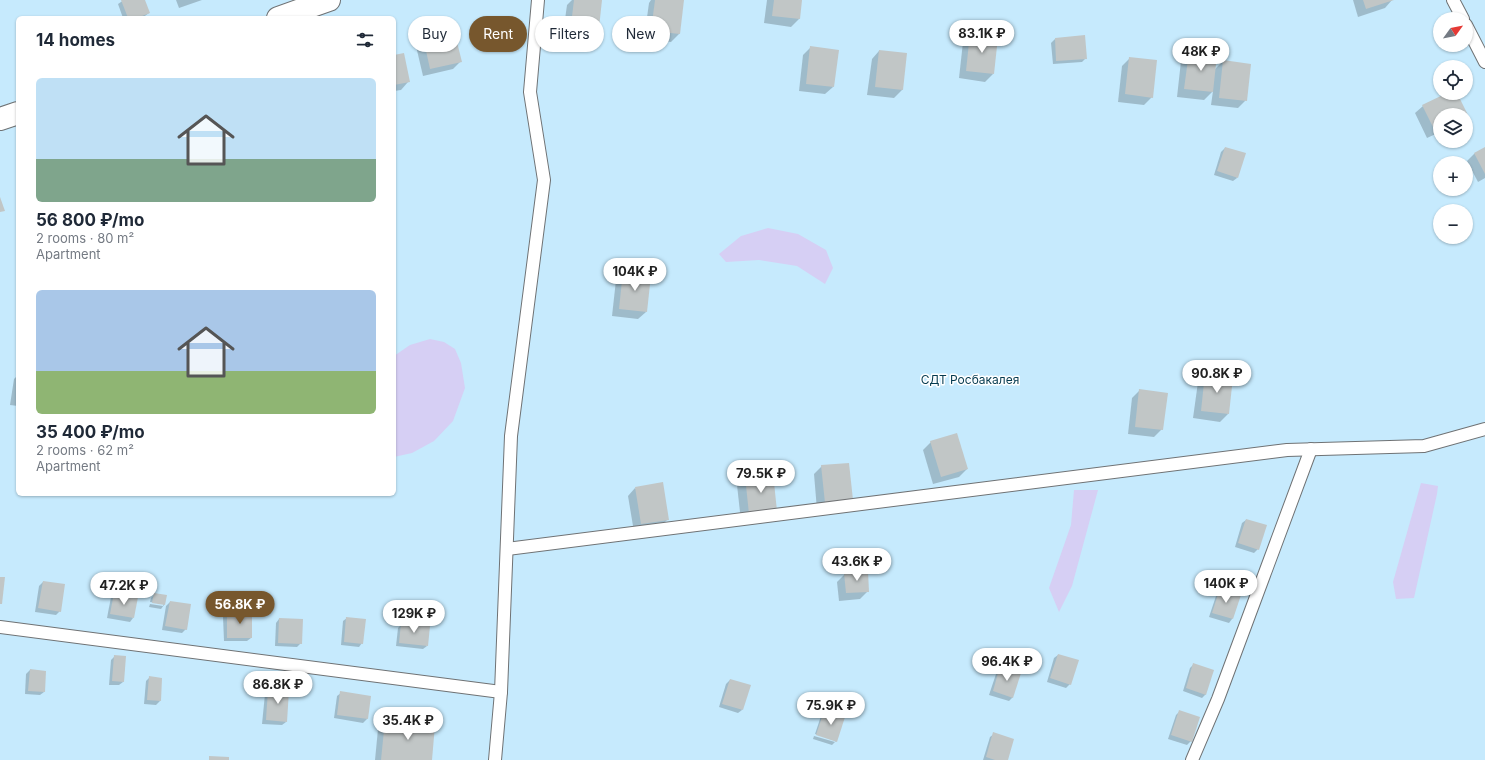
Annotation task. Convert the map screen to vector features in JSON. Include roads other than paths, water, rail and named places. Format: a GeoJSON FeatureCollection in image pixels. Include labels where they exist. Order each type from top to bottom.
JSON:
{"type":"FeatureCollection","features":[{"type":"Feature","properties":{"kind":"street"},"geometry":{"type":"LineString","coordinates":[[284,16],[329,0]]}},
{"type":"Feature","properties":{"kind":"street"},"geometry":{"type":"LineString","coordinates":[[0,119],[16,114]]}},
{"type":"Feature","properties":{"kind":"lane"},"geometry":{"type":"LineString","coordinates":[[495,760],[501,692],[511,436],[544,180],[530,92],[538,0]]}},
{"type":"Feature","properties":{"kind":"lane"},"geometry":{"type":"LineString","coordinates":[[1453,0],[1459,12]]}},
{"type":"Feature","properties":{"kind":"lane"},"geometry":{"type":"LineString","coordinates":[[1473,39],[1485,62]]}},
{"type":"Feature","properties":{"kind":"lane"},"geometry":{"type":"LineString","coordinates":[[507,549],[1287,450],[1424,446],[1485,429]]}},
{"type":"Feature","properties":{"kind":"lane"},"geometry":{"type":"LineString","coordinates":[[1192,760],[1218,699],[1311,449]]}},
{"type":"Feature","properties":{"kind":"lane"},"geometry":{"type":"LineString","coordinates":[[0,627],[501,692]]}},
{"type":"Feature","properties":{"kind":"park label","name":"СДТ Росбакалея"},"geometry":{"type":"Point","coordinates":[970,380]}}]}
